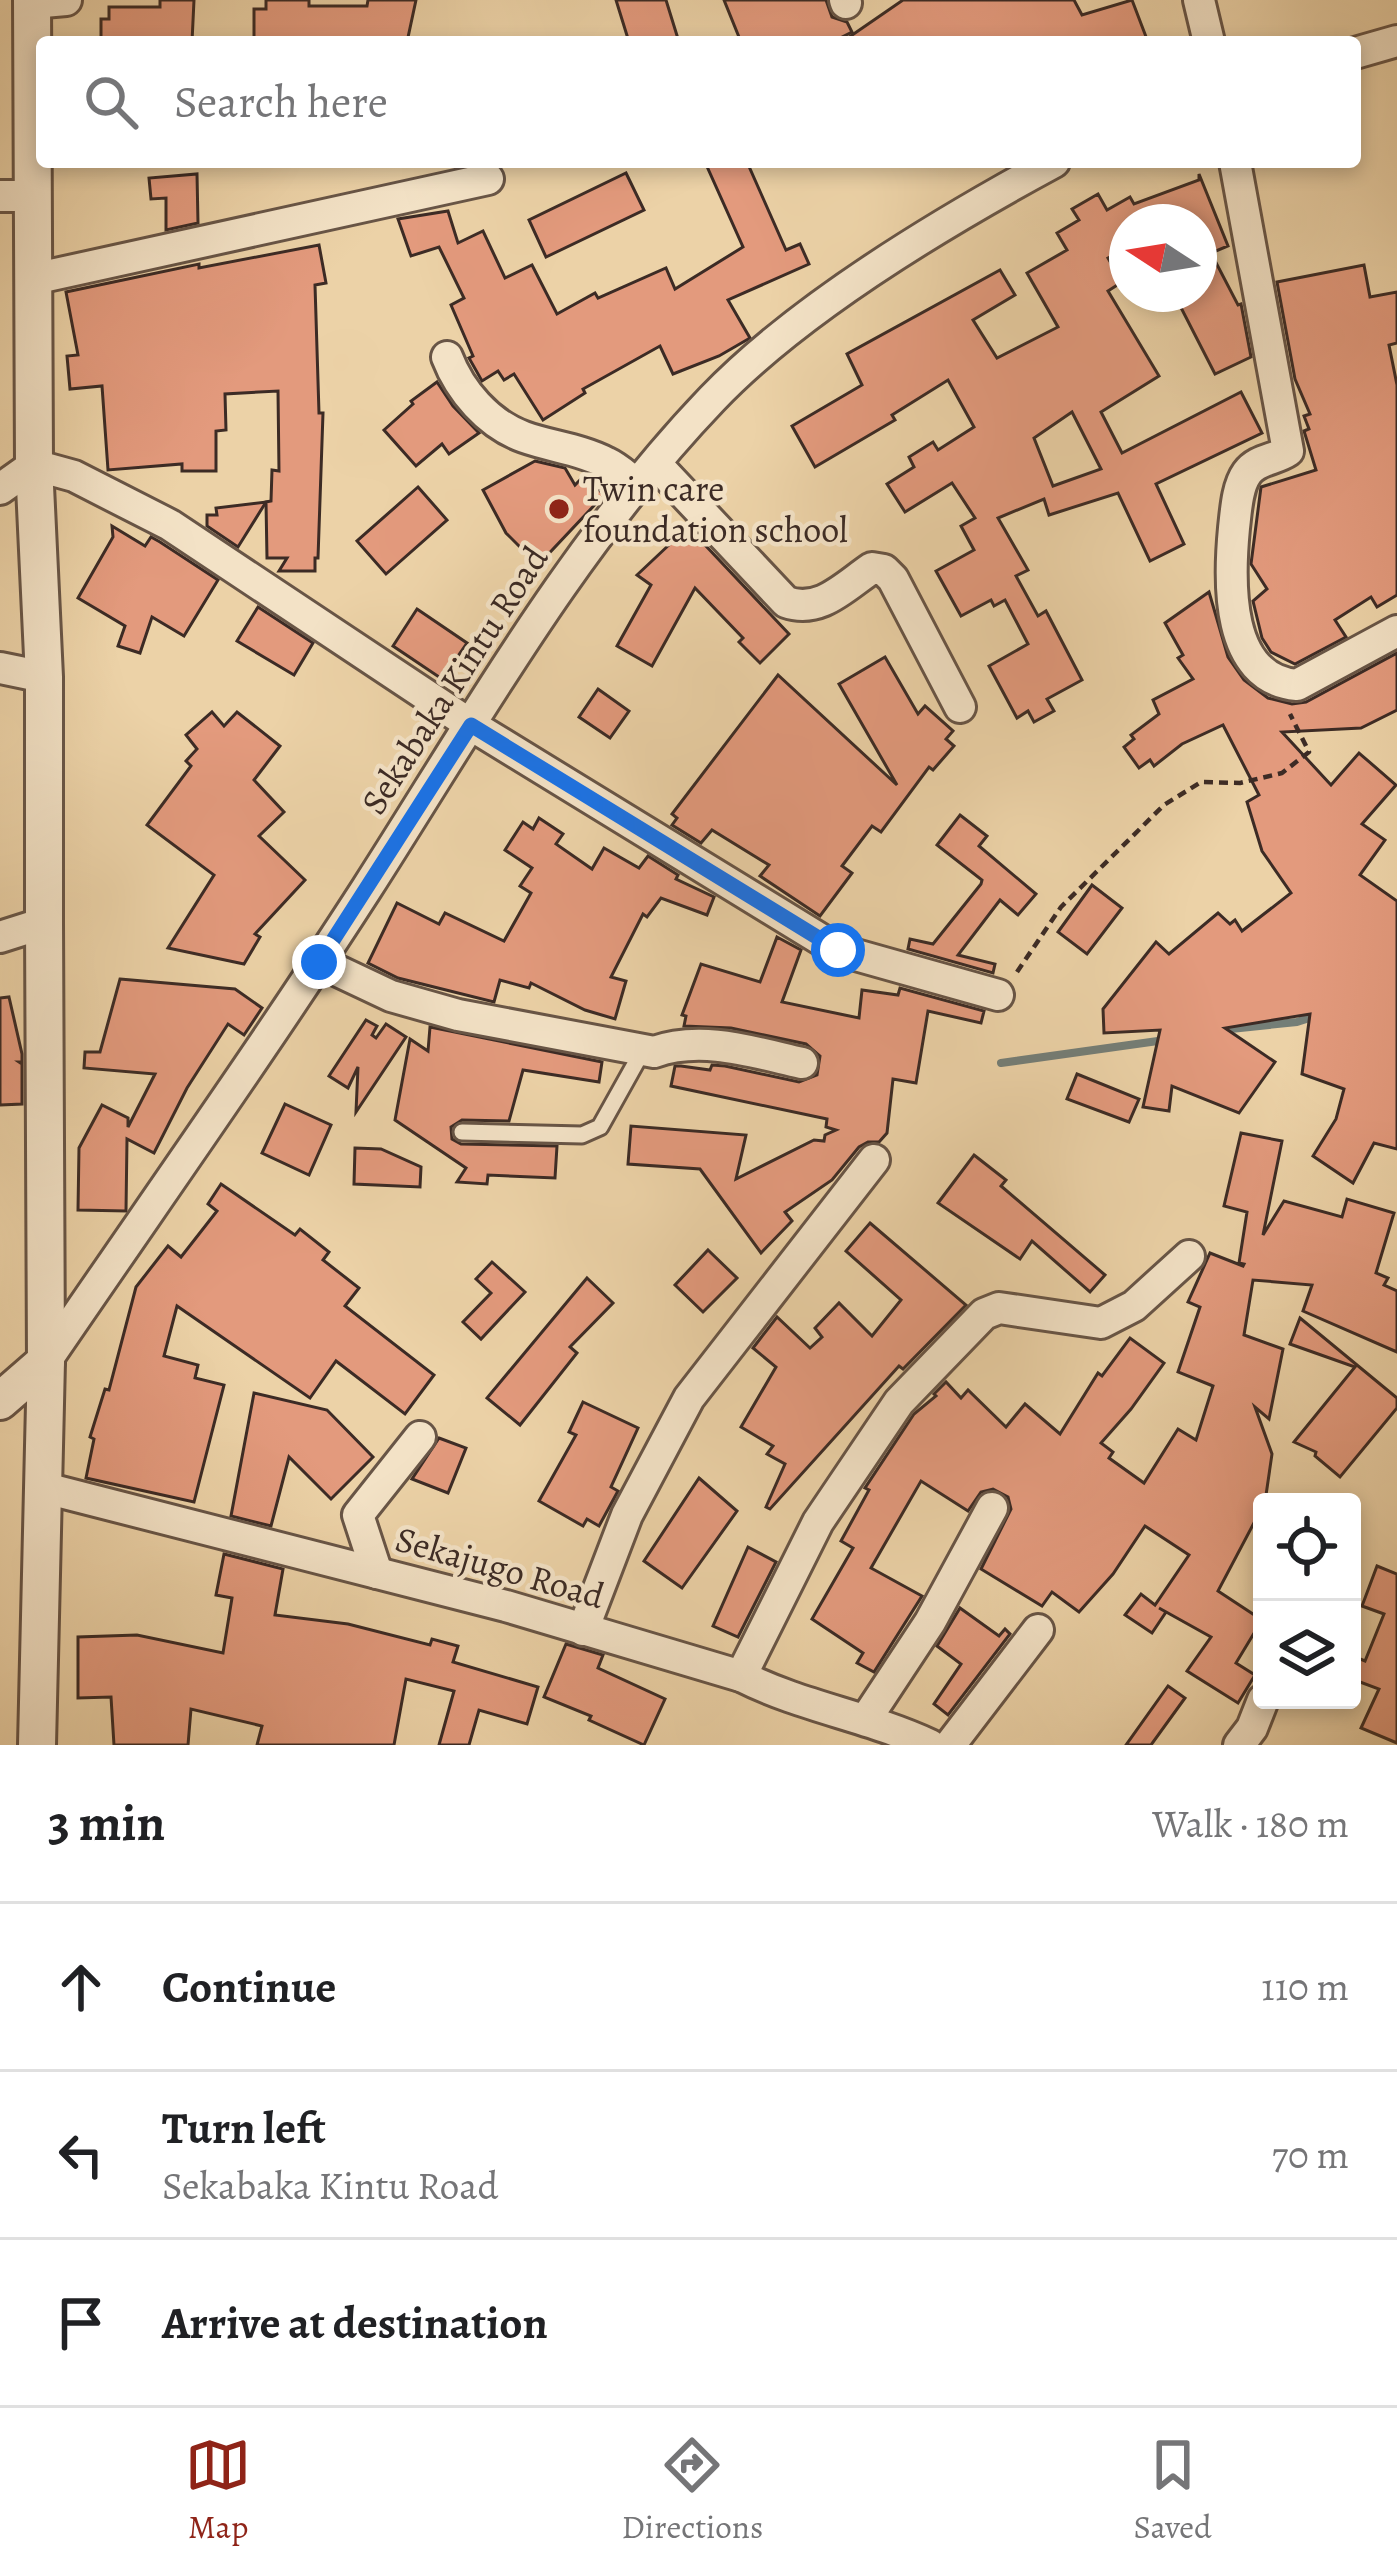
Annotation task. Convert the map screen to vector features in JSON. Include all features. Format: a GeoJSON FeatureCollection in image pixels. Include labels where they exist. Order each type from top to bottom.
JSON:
{"type":"FeatureCollection","features":[{"type":"Feature","properties":{"kind":"street"},"geometry":{"type":"LineString","coordinates":[[1198,0],[1207,36]]}},
{"type":"Feature","properties":{"kind":"street"},"geometry":{"type":"LineString","coordinates":[[38,36],[43,1]]}},
{"type":"Feature","properties":{"kind":"street"},"geometry":{"type":"LineString","coordinates":[[1361,51],[1397,41]]}},
{"type":"Feature","properties":{"kind":"street"},"geometry":{"type":"LineString","coordinates":[[36,54],[17,196],[33,279],[34,465],[44,677],[46,1361],[37,1745]]}},
{"type":"Feature","properties":{"kind":"street","name":"Sekabaka Kintu Road"},"geometry":{"type":"LineString","coordinates":[[46,1361],[319,962],[586,546],[713,398],[803,321],[968,209],[1043,168]]}},
{"type":"Feature","properties":{"kind":"street"},"geometry":{"type":"LineString","coordinates":[[1236,168],[1288,451],[1248,472],[1236,512],[1229,576],[1243,642],[1257,666],[1278,683],[1297,685],[1397,631]]}},
{"type":"Feature","properties":{"kind":"street"},"geometry":{"type":"LineString","coordinates":[[33,279],[488,179]]}},
{"type":"Feature","properties":{"kind":"street"},"geometry":{"type":"LineString","coordinates":[[446,357],[457,384],[494,421],[524,437],[647,475],[786,602],[818,605],[872,568],[884,570],[959,707]]}},
{"type":"Feature","properties":{"kind":"street"},"geometry":{"type":"LineString","coordinates":[[0,489],[34,465]]}},
{"type":"Feature","properties":{"kind":"street"},"geometry":{"type":"LineString","coordinates":[[34,465],[74,476],[170,525],[471,725],[838,950],[998,994]]}},
{"type":"Feature","properties":{"kind":"street"},"geometry":{"type":"LineString","coordinates":[[0,668],[44,677]]}},
{"type":"Feature","properties":{"kind":"street"},"geometry":{"type":"LineString","coordinates":[[0,938],[44,923]]}},
{"type":"Feature","properties":{"kind":"street"},"geometry":{"type":"LineString","coordinates":[[319,962],[391,997],[436,1009],[653,1052],[676,1044],[722,1046],[802,1063]]}},
{"type":"Feature","properties":{"kind":"street"},"geometry":{"type":"LineString","coordinates":[[583,1630],[627,1515],[689,1399],[874,1160]]}},
{"type":"Feature","properties":{"kind":"street"},"geometry":{"type":"LineString","coordinates":[[741,1676],[818,1522],[899,1402],[984,1314],[999,1308],[1101,1323],[1134,1306],[1189,1256]]}},
{"type":"Feature","properties":{"kind":"street"},"geometry":{"type":"LineString","coordinates":[[0,1401],[46,1361]]}},
{"type":"Feature","properties":{"kind":"street"},"geometry":{"type":"LineString","coordinates":[[377,1573],[358,1515],[421,1437]]}},
{"type":"Feature","properties":{"kind":"street","name":"Sekajugo Road"},"geometry":{"type":"LineString","coordinates":[[40,1487],[583,1630],[741,1676],[833,1714],[866,1719],[930,1745]]}},
{"type":"Feature","properties":{"kind":"street"},"geometry":{"type":"LineString","coordinates":[[866,1719],[930,1622],[992,1508]]}},
{"type":"Feature","properties":{"kind":"street"},"geometry":{"type":"LineString","coordinates":[[950,1745],[1038,1630]]}},
{"type":"Feature","properties":{"kind":"street"},"geometry":{"type":"LineString","coordinates":[[1239,1745],[1259,1709]]}},
{"type":"Feature","properties":{"kind":"lane"},"geometry":{"type":"LineString","coordinates":[[462,1132],[582,1135],[600,1127],[643,1050]]}},
{"type":"Feature","properties":{"kind":"path"},"geometry":{"type":"LineString","coordinates":[[998,994],[1028,961],[1061,907],[1164,805],[1202,782],[1240,783],[1282,773],[1309,752],[1280,697],[1278,683]]}},
{"type":"Feature","properties":{"kind":"building"},"geometry":{"type":"Polygon","coordinates":[[[160,0],[194,0],[192,36],[101,36],[101,19],[109,19],[109,7],[160,7],[160,0]]]}},
{"type":"Feature","properties":{"kind":"building"},"geometry":{"type":"Polygon","coordinates":[[[266,0],[367,6],[368,0],[416,0],[408,36],[254,36],[254,9],[266,9],[266,0]]]}},
{"type":"Feature","properties":{"kind":"building"},"geometry":{"type":"Polygon","coordinates":[[[616,0],[666,0],[677,36],[627,36],[616,0]]]}},
{"type":"Feature","properties":{"kind":"building"},"geometry":{"type":"Polygon","coordinates":[[[724,0],[826,0],[832,17],[847,22],[852,32],[844,36],[739,36],[724,0]]]}},
{"type":"Feature","properties":{"kind":"building"},"geometry":{"type":"Polygon","coordinates":[[[903,0],[1074,0],[1082,15],[1132,0],[1146,36],[851,36],[903,0]]]}},
{"type":"Feature","properties":{"kind":"building"},"geometry":{"type":"Polygon","coordinates":[[[708,168],[750,168],[786,250],[800,244],[809,264],[728,300],[750,338],[673,374],[660,346],[583,389],[585,393],[543,420],[514,374],[504,380],[498,371],[482,381],[451,305],[464,298],[439,247],[411,256],[398,219],[448,211],[458,243],[483,231],[505,278],[532,265],[557,314],[595,293],[598,298],[666,268],[675,289],[743,247],[708,168]]]}},
{"type":"Feature","properties":{"kind":"building"},"geometry":{"type":"Polygon","coordinates":[[[626,173],[644,210],[546,257],[529,220],[626,173]]]}},
{"type":"Feature","properties":{"kind":"building"},"geometry":{"type":"Polygon","coordinates":[[[197,174],[198,223],[166,230],[166,198],[151,199],[149,178],[197,174]]]}},
{"type":"Feature","properties":{"kind":"building"},"geometry":{"type":"Polygon","coordinates":[[[1199,174],[1211,204],[1134,204],[1199,180],[1199,174]]]}},
{"type":"Feature","properties":{"kind":"building"},"geometry":{"type":"Polygon","coordinates":[[[1098,194],[1107,210],[1109,312],[1121,312],[1159,376],[1101,412],[1122,453],[1241,392],[1262,433],[1156,484],[1184,544],[1150,561],[1118,493],[1049,515],[1044,499],[998,518],[1028,570],[1016,576],[1038,616],[1046,611],[1082,680],[1047,699],[1054,711],[1034,722],[1028,711],[1017,718],[989,666],[1028,644],[1005,600],[994,606],[991,600],[961,616],[936,571],[974,550],[961,526],[975,518],[952,483],[905,512],[887,484],[914,467],[909,457],[933,442],[938,450],[974,427],[948,380],[892,415],[895,420],[815,467],[792,426],[862,385],[847,354],[1000,270],[1015,295],[973,320],[997,358],[1058,327],[1027,273],[1067,250],[1057,233],[1079,220],[1072,209],[1098,194]],[[1072,412],[1034,438],[1053,486],[1101,469],[1072,412]]]}},
{"type":"Feature","properties":{"kind":"building"},"geometry":{"type":"Polygon","coordinates":[[[1217,219],[1228,246],[1217,251],[1217,219]]]}},
{"type":"Feature","properties":{"kind":"building"},"geometry":{"type":"Polygon","coordinates":[[[319,245],[326,283],[315,285],[319,413],[323,413],[318,558],[315,571],[279,571],[287,558],[267,558],[266,502],[271,501],[272,470],[279,471],[278,391],[225,394],[226,430],[216,431],[216,471],[182,471],[182,464],[108,470],[102,386],[70,389],[67,356],[78,355],[66,292],[319,245]]]}},
{"type":"Feature","properties":{"kind":"building"},"geometry":{"type":"Polygon","coordinates":[[[1217,265],[1241,304],[1251,357],[1215,374],[1183,312],[1217,312],[1217,265]]]}},
{"type":"Feature","properties":{"kind":"building"},"geometry":{"type":"Polygon","coordinates":[[[1364,265],[1370,297],[1397,292],[1397,343],[1389,345],[1397,385],[1397,595],[1377,607],[1371,597],[1335,620],[1346,637],[1295,664],[1271,652],[1262,638],[1253,601],[1267,589],[1251,564],[1261,487],[1316,470],[1304,431],[1309,429],[1304,416],[1310,414],[1295,379],[1277,282],[1364,265]]]}},
{"type":"Feature","properties":{"kind":"building"},"geometry":{"type":"Polygon","coordinates":[[[437,382],[479,433],[449,454],[442,444],[416,466],[384,430],[437,382]]]}},
{"type":"Feature","properties":{"kind":"building"},"geometry":{"type":"Polygon","coordinates":[[[535,461],[565,468],[575,485],[585,475],[604,495],[538,565],[506,533],[483,490],[535,461]]]}},
{"type":"Feature","properties":{"kind":"building"},"geometry":{"type":"Polygon","coordinates":[[[418,487],[447,520],[386,574],[357,541],[418,487]]]}},
{"type":"Feature","properties":{"kind":"building"},"geometry":{"type":"Polygon","coordinates":[[[266,502],[238,547],[207,526],[207,515],[217,515],[216,508],[266,502]]]}},
{"type":"Feature","properties":{"kind":"building"},"geometry":{"type":"Polygon","coordinates":[[[112,526],[145,546],[151,537],[218,580],[184,636],[152,617],[140,653],[118,646],[125,626],[78,598],[113,537],[112,526]]]}},
{"type":"Feature","properties":{"kind":"building"},"geometry":{"type":"Polygon","coordinates":[[[688,527],[789,634],[760,663],[695,588],[652,666],[617,646],[651,585],[637,575],[688,527]]]}},
{"type":"Feature","properties":{"kind":"building"},"geometry":{"type":"Polygon","coordinates":[[[1209,592],[1228,657],[1244,680],[1268,698],[1306,702],[1397,653],[1397,710],[1361,728],[1282,732],[1331,785],[1359,753],[1396,785],[1362,824],[1385,840],[1360,875],[1397,901],[1397,1149],[1374,1143],[1353,1183],[1313,1156],[1336,1119],[1344,1089],[1302,1074],[1310,1014],[1225,1028],[1275,1062],[1239,1113],[1172,1086],[1169,1111],[1143,1107],[1160,1030],[1104,1033],[1103,1009],[1156,942],[1169,954],[1218,913],[1230,924],[1235,920],[1242,931],[1291,893],[1262,851],[1247,802],[1259,795],[1223,725],[1182,744],[1154,766],[1150,760],[1139,768],[1124,747],[1134,739],[1131,735],[1159,714],[1153,700],[1193,679],[1178,658],[1183,655],[1165,623],[1209,592]]]}},
{"type":"Feature","properties":{"kind":"building"},"geometry":{"type":"Polygon","coordinates":[[[258,607],[313,643],[294,675],[237,641],[258,607]]]}},
{"type":"Feature","properties":{"kind":"building"},"geometry":{"type":"Polygon","coordinates":[[[417,609],[467,643],[442,679],[393,646],[417,609]]]}},
{"type":"Feature","properties":{"kind":"building"},"geometry":{"type":"Polygon","coordinates":[[[885,657],[918,714],[925,706],[953,731],[946,739],[954,746],[933,770],[929,767],[881,832],[872,826],[842,866],[852,873],[820,916],[760,876],[769,865],[712,830],[701,843],[672,825],[677,818],[672,814],[778,675],[897,785],[839,684],[885,657]]]}},
{"type":"Feature","properties":{"kind":"building"},"geometry":{"type":"Polygon","coordinates":[[[598,689],[629,711],[610,738],[579,717],[598,689]]]}},
{"type":"Feature","properties":{"kind":"building"},"geometry":{"type":"Polygon","coordinates":[[[212,712],[224,726],[237,712],[280,746],[254,780],[284,812],[259,836],[305,880],[255,934],[260,937],[244,964],[168,948],[214,875],[147,825],[191,766],[186,761],[197,749],[186,735],[212,712]]]}},
{"type":"Feature","properties":{"kind":"building"},"geometry":{"type":"Polygon","coordinates":[[[960,815],[987,836],[979,846],[1036,894],[1018,915],[1000,900],[958,955],[995,964],[993,973],[908,949],[910,939],[933,944],[981,884],[982,880],[937,845],[960,815]]]}},
{"type":"Feature","properties":{"kind":"building"},"geometry":{"type":"Polygon","coordinates":[[[539,818],[563,834],[556,844],[592,869],[604,848],[639,868],[648,856],[678,875],[676,879],[714,897],[707,915],[661,898],[647,917],[643,914],[611,977],[626,981],[615,1019],[531,983],[529,988],[500,980],[494,1002],[398,978],[368,963],[397,903],[439,924],[445,913],[504,941],[531,893],[520,886],[532,868],[505,850],[523,822],[533,829],[539,818]]]}},
{"type":"Feature","properties":{"kind":"building"},"geometry":{"type":"Polygon","coordinates":[[[1092,885],[1122,908],[1087,954],[1058,932],[1092,885]]]}},
{"type":"Feature","properties":{"kind":"building"},"geometry":{"type":"Polygon","coordinates":[[[777,937],[801,950],[782,1002],[859,1018],[862,990],[898,995],[900,988],[984,1011],[981,1023],[928,1011],[916,1083],[893,1079],[887,1133],[879,1142],[859,1147],[832,1180],[785,1212],[792,1221],[761,1253],[700,1169],[628,1164],[631,1126],[746,1135],[736,1179],[814,1140],[824,1141],[825,1135],[836,1130],[826,1127],[827,1119],[671,1086],[675,1066],[710,1070],[712,1065],[725,1066],[799,1082],[817,1075],[820,1056],[806,1044],[731,1028],[684,1026],[686,1016],[682,1015],[701,964],[760,982],[777,937]]]}},
{"type":"Feature","properties":{"kind":"building"},"geometry":{"type":"Polygon","coordinates":[[[120,979],[235,989],[262,1008],[244,1035],[228,1024],[187,1088],[154,1153],[127,1139],[126,1211],[78,1210],[79,1148],[102,1105],[128,1118],[128,1127],[155,1074],[84,1068],[85,1052],[100,1052],[120,979]]]}},
{"type":"Feature","properties":{"kind":"building"},"geometry":{"type":"Polygon","coordinates":[[[9,997],[22,1054],[22,1104],[0,1105],[0,998],[9,997]]]}},
{"type":"Feature","properties":{"kind":"building"},"geometry":{"type":"Polygon","coordinates":[[[366,1020],[377,1026],[372,1035],[376,1038],[386,1024],[406,1037],[356,1112],[358,1067],[348,1088],[329,1076],[366,1020]]]}},
{"type":"Feature","properties":{"kind":"building"},"geometry":{"type":"Polygon","coordinates":[[[430,1027],[602,1062],[599,1082],[523,1070],[509,1121],[462,1120],[451,1127],[452,1139],[461,1144],[557,1146],[555,1178],[488,1175],[487,1184],[457,1182],[466,1168],[395,1120],[410,1039],[428,1051],[430,1027]]]}},
{"type":"Feature","properties":{"kind":"building"},"geometry":{"type":"Polygon","coordinates":[[[1077,1074],[1139,1099],[1129,1122],[1067,1099],[1077,1074]]]}},
{"type":"Feature","properties":{"kind":"building"},"geometry":{"type":"Polygon","coordinates":[[[285,1104],[331,1125],[309,1175],[262,1153],[285,1104]]]}},
{"type":"Feature","properties":{"kind":"building"},"geometry":{"type":"Polygon","coordinates":[[[1241,1133],[1282,1141],[1263,1235],[1284,1201],[1342,1217],[1347,1199],[1394,1213],[1376,1273],[1388,1278],[1384,1285],[1397,1291],[1397,1352],[1303,1311],[1312,1285],[1253,1280],[1244,1335],[1283,1349],[1269,1419],[1255,1407],[1272,1454],[1266,1493],[1253,1493],[1253,1525],[1218,1591],[1253,1614],[1253,1635],[1236,1663],[1253,1678],[1238,1703],[1187,1671],[1211,1637],[1159,1608],[1166,1612],[1152,1633],[1125,1615],[1141,1594],[1155,1605],[1189,1555],[1145,1526],[1113,1574],[1079,1612],[1052,1592],[1042,1606],[981,1569],[1011,1509],[1008,1497],[993,1489],[981,1492],[968,1511],[921,1481],[871,1568],[922,1596],[874,1672],[857,1663],[863,1653],[812,1619],[853,1548],[841,1541],[869,1490],[865,1488],[914,1414],[946,1382],[961,1398],[968,1390],[1006,1427],[1025,1404],[1060,1434],[1098,1373],[1102,1376],[1130,1338],[1164,1363],[1101,1443],[1113,1452],[1109,1458],[1144,1483],[1178,1429],[1196,1440],[1213,1386],[1178,1372],[1200,1307],[1188,1302],[1210,1253],[1243,1266],[1244,1264],[1239,1263],[1247,1212],[1224,1206],[1241,1133]]]}},
{"type":"Feature","properties":{"kind":"building"},"geometry":{"type":"Polygon","coordinates":[[[355,1148],[381,1149],[421,1167],[420,1187],[354,1184],[355,1148]]]}},
{"type":"Feature","properties":{"kind":"building"},"geometry":{"type":"Polygon","coordinates":[[[974,1155],[1006,1180],[1001,1186],[1105,1275],[1090,1292],[1032,1241],[1020,1259],[938,1203],[974,1155]]]}},
{"type":"Feature","properties":{"kind":"building"},"geometry":{"type":"Polygon","coordinates":[[[221,1184],[295,1235],[300,1229],[329,1252],[323,1260],[359,1288],[345,1306],[434,1375],[405,1414],[336,1361],[310,1398],[177,1306],[164,1356],[198,1365],[195,1378],[224,1385],[194,1502],[86,1478],[94,1439],[90,1437],[105,1389],[109,1390],[136,1287],[168,1246],[181,1257],[217,1211],[208,1204],[221,1184]]]}},
{"type":"Feature","properties":{"kind":"building"},"geometry":{"type":"Polygon","coordinates":[[[870,1223],[966,1305],[903,1369],[899,1366],[770,1509],[766,1507],[785,1464],[767,1454],[773,1446],[741,1427],[776,1367],[753,1348],[777,1317],[810,1348],[822,1337],[815,1328],[839,1303],[872,1336],[901,1300],[846,1251],[870,1223]]]}},
{"type":"Feature","properties":{"kind":"building"},"geometry":{"type":"Polygon","coordinates":[[[708,1250],[737,1278],[703,1312],[675,1285],[708,1250]]]}},
{"type":"Feature","properties":{"kind":"building"},"geometry":{"type":"Polygon","coordinates":[[[492,1262],[525,1292],[481,1339],[463,1322],[491,1293],[476,1279],[492,1262]]]}},
{"type":"Feature","properties":{"kind":"building"},"geometry":{"type":"Polygon","coordinates":[[[587,1278],[613,1303],[570,1347],[577,1353],[520,1425],[487,1398],[587,1278]]]}},
{"type":"Feature","properties":{"kind":"building"},"geometry":{"type":"Polygon","coordinates":[[[1300,1318],[1397,1398],[1397,1408],[1340,1477],[1316,1452],[1294,1442],[1355,1367],[1290,1344],[1300,1318]]]}},
{"type":"Feature","properties":{"kind":"building"},"geometry":{"type":"Polygon","coordinates":[[[254,1393],[327,1410],[373,1457],[331,1499],[289,1457],[271,1526],[231,1516],[254,1393]]]}},
{"type":"Feature","properties":{"kind":"building"},"geometry":{"type":"Polygon","coordinates":[[[583,1402],[638,1428],[611,1487],[618,1491],[599,1526],[587,1519],[583,1526],[539,1501],[576,1435],[569,1432],[583,1402]]]}},
{"type":"Feature","properties":{"kind":"building"},"geometry":{"type":"Polygon","coordinates":[[[439,1438],[466,1448],[448,1493],[412,1479],[439,1438]]]}},
{"type":"Feature","properties":{"kind":"building"},"geometry":{"type":"Polygon","coordinates":[[[699,1478],[737,1511],[682,1588],[644,1561],[699,1478]]]}},
{"type":"Feature","properties":{"kind":"building"},"geometry":{"type":"Polygon","coordinates":[[[748,1547],[776,1562],[738,1637],[713,1626],[748,1547]]]}},
{"type":"Feature","properties":{"kind":"building"},"geometry":{"type":"Polygon","coordinates":[[[224,1554],[283,1569],[275,1615],[348,1624],[430,1645],[432,1639],[458,1646],[453,1662],[538,1687],[527,1724],[479,1710],[469,1745],[439,1745],[454,1691],[406,1679],[394,1745],[257,1745],[262,1726],[191,1709],[188,1745],[114,1745],[111,1697],[78,1698],[78,1637],[137,1635],[223,1653],[232,1598],[216,1595],[224,1554]]]}},
{"type":"Feature","properties":{"kind":"building"},"geometry":{"type":"Polygon","coordinates":[[[1377,1566],[1397,1574],[1397,1743],[1361,1728],[1379,1689],[1361,1682],[1361,1659],[1365,1661],[1384,1614],[1362,1606],[1377,1566]]]}},
{"type":"Feature","properties":{"kind":"building"},"geometry":{"type":"Polygon","coordinates":[[[960,1608],[999,1636],[1005,1629],[1010,1634],[948,1715],[934,1704],[961,1664],[937,1646],[960,1608]]]}},
{"type":"Feature","properties":{"kind":"building"},"geometry":{"type":"Polygon","coordinates":[[[566,1644],[603,1655],[598,1668],[665,1699],[644,1745],[544,1697],[566,1644]]]}},
{"type":"Feature","properties":{"kind":"building"},"geometry":{"type":"Polygon","coordinates":[[[1168,1686],[1185,1698],[1151,1745],[1126,1745],[1168,1686]]]}},
{"type":"Feature","properties":{"kind":"waterway"},"geometry":{"type":"LineString","coordinates":[[1221,1030],[1319,1015]]}},
{"type":"Feature","properties":{"kind":"waterway"},"geometry":{"type":"LineString","coordinates":[[1001,1063],[1165,1040]]}},
{"type":"Feature","properties":{"kind":"place","name":"Twin care foundation school"},"geometry":{"type":"Point","coordinates":[559,509]}},
{"type":"Feature","properties":{"kind":"route"},"geometry":{"type":"LineString","coordinates":[[319,962],[471,725],[838,950]]}}]}
